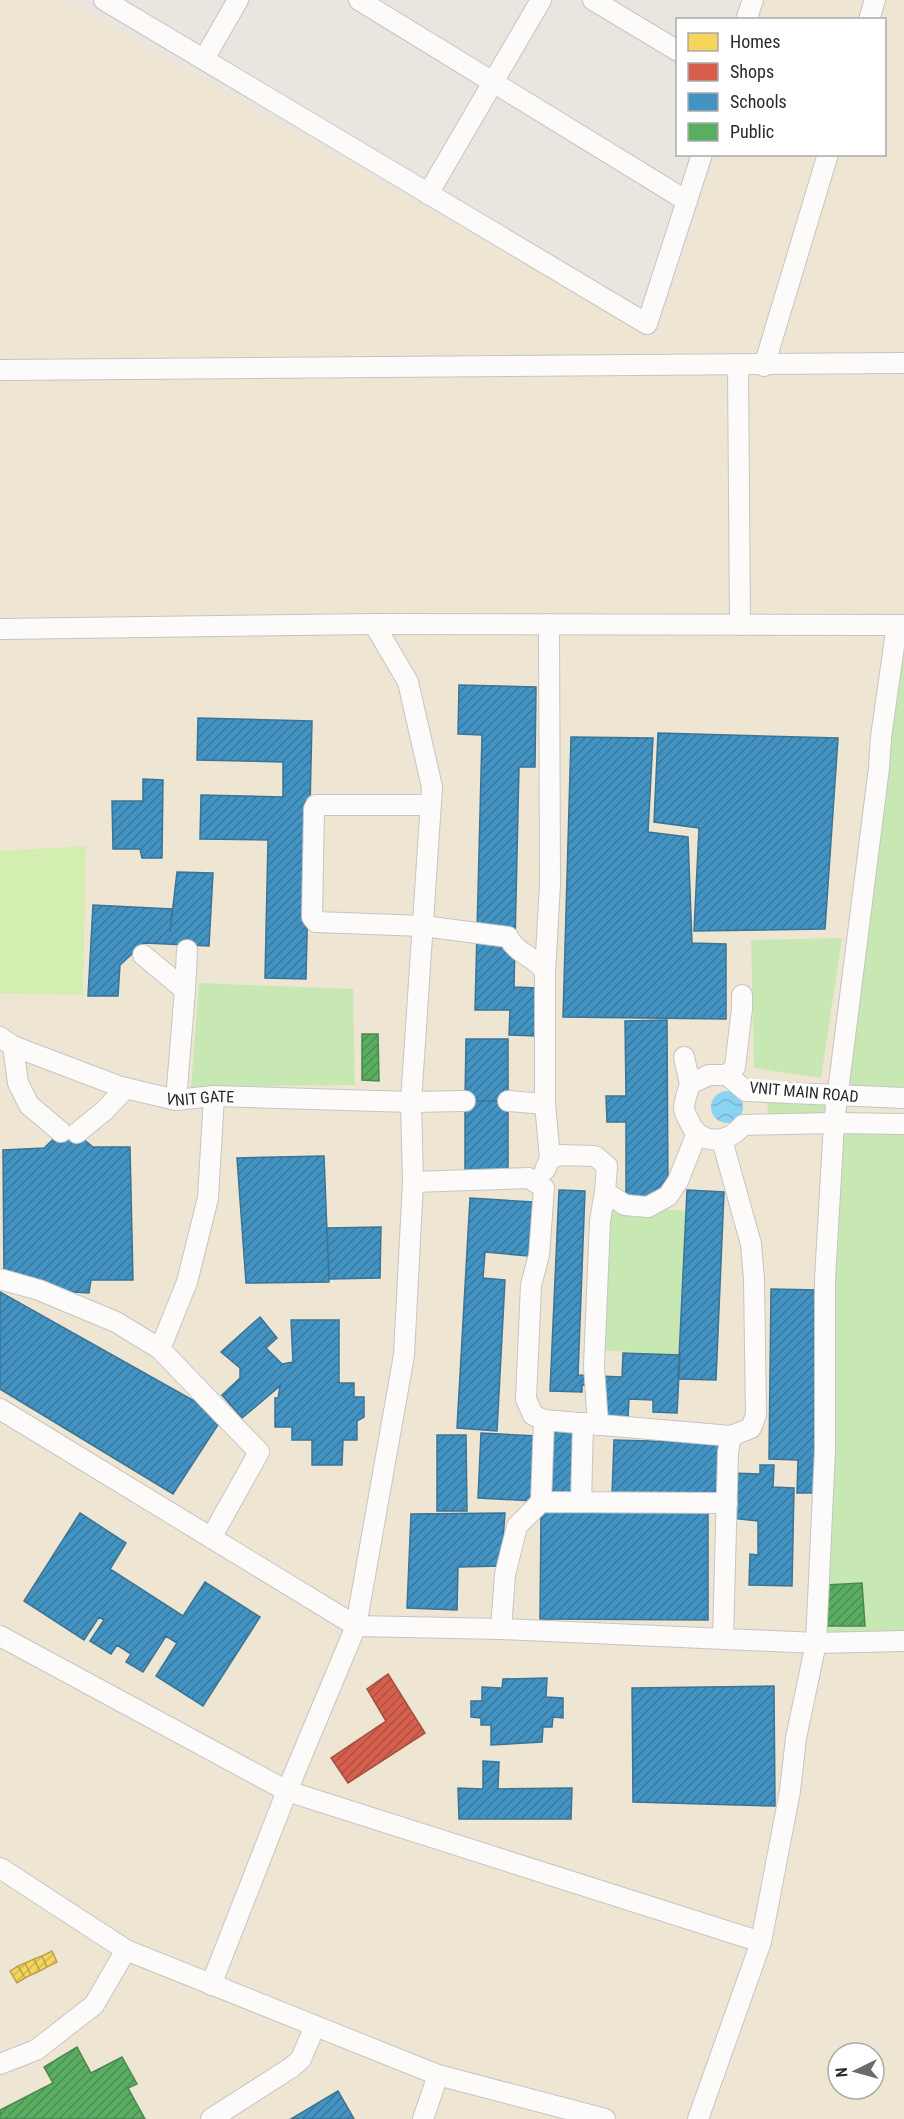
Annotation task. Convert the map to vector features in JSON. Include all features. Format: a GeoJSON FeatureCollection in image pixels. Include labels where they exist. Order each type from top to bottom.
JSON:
{"type":"FeatureCollection","features":[{"type":"Feature","properties":{"kind":"street"},"geometry":{"type":"LineString","coordinates":[[104,0],[647,324],[701,156]]}},
{"type":"Feature","properties":{"kind":"street"},"geometry":{"type":"LineString","coordinates":[[204,59],[238,0]]}},
{"type":"Feature","properties":{"kind":"street"},"geometry":{"type":"LineString","coordinates":[[358,0],[687,201]]}},
{"type":"Feature","properties":{"kind":"street"},"geometry":{"type":"LineString","coordinates":[[429,194],[492,81],[541,0]]}},
{"type":"Feature","properties":{"kind":"street"},"geometry":{"type":"LineString","coordinates":[[593,0],[676,50]]}},
{"type":"Feature","properties":{"kind":"street"},"geometry":{"type":"LineString","coordinates":[[747,18],[753,0]]}},
{"type":"Feature","properties":{"kind":"street"},"geometry":{"type":"LineString","coordinates":[[870,18],[875,0]]}},
{"type":"Feature","properties":{"kind":"street"},"geometry":{"type":"LineString","coordinates":[[764,366],[827,156]]}},
{"type":"Feature","properties":{"kind":"street"},"geometry":{"type":"LineString","coordinates":[[0,370],[764,366],[904,363]]}},
{"type":"Feature","properties":{"kind":"street"},"geometry":{"type":"LineString","coordinates":[[738,366],[740,625]]}},
{"type":"Feature","properties":{"kind":"street"},"geometry":{"type":"LineString","coordinates":[[212,1985],[286,1791],[356,1626],[404,1355],[412,1182],[411,1102],[432,787],[408,682],[374,624]]}},
{"type":"Feature","properties":{"kind":"street"},"geometry":{"type":"LineString","coordinates":[[0,629],[374,624],[900,625],[881,737],[834,1123],[825,1278],[825,1450],[816,1643],[796,1738],[790,1791],[761,1942],[698,2119]]}},
{"type":"Feature","properties":{"kind":"street"},"geometry":{"type":"LineString","coordinates":[[539,1183],[550,1158],[545,1104],[545,971],[550,885],[549,624]]}},
{"type":"Feature","properties":{"kind":"street"},"geometry":{"type":"LineString","coordinates":[[430,805],[316,805],[314,809],[312,917],[316,921],[423,926],[508,936],[513,947],[540,964],[545,971]]}},
{"type":"Feature","properties":{"kind":"street"},"geometry":{"type":"LineString","coordinates":[[176,1100],[187,950]]}},
{"type":"Feature","properties":{"kind":"street"},"geometry":{"type":"LineString","coordinates":[[143,955],[185,990]]}},
{"type":"Feature","properties":{"kind":"street"},"geometry":{"type":"LineString","coordinates":[[727,1074],[735,1067],[742,995]]}},
{"type":"Feature","properties":{"kind":"street"},"geometry":{"type":"LineString","coordinates":[[7,1042],[18,1083],[29,1105],[69,1133],[104,1112],[126,1088]]}},
{"type":"Feature","properties":{"kind":"street","name":"VNIT GATE"},"geometry":{"type":"LineString","coordinates":[[7,1042],[126,1088],[176,1100],[214,1096],[411,1102],[465,1101]]}},
{"type":"Feature","properties":{"kind":"street"},"geometry":{"type":"LineString","coordinates":[[412,1182],[529,1178],[544,1188],[539,1255],[531,1285],[526,1399],[533,1415],[544,1420],[730,1436],[751,1428],[756,1414],[754,1279],[751,1244],[722,1140],[703,1138],[693,1130],[684,1108],[690,1084],[684,1057]]}},
{"type":"Feature","properties":{"kind":"street","name":"VNIT MAIN ROAD"},"geometry":{"type":"LineString","coordinates":[[690,1084],[709,1075],[727,1074],[746,1090],[904,1098]]}},
{"type":"Feature","properties":{"kind":"street"},"geometry":{"type":"LineString","coordinates":[[160,1349],[187,1282],[208,1198],[214,1096]]}},
{"type":"Feature","properties":{"kind":"street"},"geometry":{"type":"LineString","coordinates":[[508,1101],[545,1104]]}},
{"type":"Feature","properties":{"kind":"street","name":"VNIT MAIN ROAD"},"geometry":{"type":"LineString","coordinates":[[722,1140],[737,1132],[743,1125],[904,1124]]}},
{"type":"Feature","properties":{"kind":"street"},"geometry":{"type":"LineString","coordinates":[[605,1192],[625,1205],[648,1207],[668,1196],[678,1181],[697,1133]]}},
{"type":"Feature","properties":{"kind":"street"},"geometry":{"type":"LineString","coordinates":[[550,1158],[561,1155],[595,1156],[606,1166],[605,1192],[600,1221],[591,1424],[580,1502]]}},
{"type":"Feature","properties":{"kind":"street"},"geometry":{"type":"LineString","coordinates":[[0,1279],[39,1290],[116,1322],[160,1349],[259,1452],[211,1538]]}},
{"type":"Feature","properties":{"kind":"street"},"geometry":{"type":"LineString","coordinates":[[0,1410],[356,1626],[501,1629],[816,1643],[904,1641]]}},
{"type":"Feature","properties":{"kind":"street"},"geometry":{"type":"LineString","coordinates":[[501,1629],[505,1575],[517,1526],[541,1502],[544,1420]]}},
{"type":"Feature","properties":{"kind":"street"},"geometry":{"type":"LineString","coordinates":[[723,1639],[730,1436]]}},
{"type":"Feature","properties":{"kind":"street"},"geometry":{"type":"LineString","coordinates":[[541,1502],[727,1503]]}},
{"type":"Feature","properties":{"kind":"street"},"geometry":{"type":"LineString","coordinates":[[0,1636],[286,1791],[761,1942]]}},
{"type":"Feature","properties":{"kind":"street"},"geometry":{"type":"LineString","coordinates":[[0,1868],[126,1950],[438,2074],[605,2119]]}},
{"type":"Feature","properties":{"kind":"street"},"geometry":{"type":"LineString","coordinates":[[0,2064],[36,2050],[94,2005],[126,1950]]}},
{"type":"Feature","properties":{"kind":"street"},"geometry":{"type":"LineString","coordinates":[[212,2119],[301,2059],[315,2026]]}},
{"type":"Feature","properties":{"kind":"street"},"geometry":{"type":"LineString","coordinates":[[423,2119],[438,2074]]}},
{"type":"Feature","properties":{"kind":"shaded area"},"geometry":{"type":"Polygon","coordinates":[[[0,0],[65,0],[655,339],[715,156],[886,156],[886,18],[759,18],[766,0],[904,0],[904,2119],[0,2119],[0,0]]]}},
{"type":"Feature","properties":{"kind":"green space"},"geometry":{"type":"Polygon","coordinates":[[[904,625],[904,1098],[838,1096],[904,625]]]}},
{"type":"Feature","properties":{"kind":"green space"},"geometry":{"type":"Polygon","coordinates":[[[86,846],[83,995],[0,993],[0,851],[86,846]]]}},
{"type":"Feature","properties":{"kind":"green space"},"geometry":{"type":"Polygon","coordinates":[[[842,938],[821,1078],[754,1068],[751,940],[842,938]]]}},
{"type":"Feature","properties":{"kind":"green space"},"geometry":{"type":"Polygon","coordinates":[[[199,983],[353,989],[355,1085],[191,1087],[199,983]]]}},
{"type":"Feature","properties":{"kind":"green space"},"geometry":{"type":"Polygon","coordinates":[[[767,1097],[827,1099],[830,1115],[768,1115],[767,1097]]]}},
{"type":"Feature","properties":{"kind":"green space"},"geometry":{"type":"Polygon","coordinates":[[[834,1123],[904,1124],[904,1639],[816,1643],[834,1123]]]}},
{"type":"Feature","properties":{"kind":"green space"},"geometry":{"type":"Polygon","coordinates":[[[609,1204],[685,1211],[680,1355],[599,1350],[609,1204]]]}},
{"type":"Feature","properties":{"kind":"water"},"geometry":{"type":"Polygon","coordinates":[[[727,1091],[738,1096],[743,1107],[738,1118],[727,1123],[716,1118],[711,1107],[716,1096],[727,1091]]]}},
{"type":"Feature","properties":{"kind":"building: Homes"},"geometry":{"type":"Polygon","coordinates":[[[52,1951],[57,1962],[47,1967],[42,1956],[52,1951]]]}},
{"type":"Feature","properties":{"kind":"building: Homes"},"geometry":{"type":"Polygon","coordinates":[[[42,1956],[47,1967],[40,1971],[34,1959],[42,1956]]]}},
{"type":"Feature","properties":{"kind":"building: Homes"},"geometry":{"type":"Polygon","coordinates":[[[34,1959],[40,1971],[31,1975],[25,1963],[34,1959]]]}},
{"type":"Feature","properties":{"kind":"building: Homes"},"geometry":{"type":"Polygon","coordinates":[[[25,1963],[31,1975],[25,1978],[18,1966],[25,1963]]]}},
{"type":"Feature","properties":{"kind":"building: Homes"},"geometry":{"type":"Polygon","coordinates":[[[18,1966],[25,1978],[17,1983],[10,1971],[18,1966]]]}},
{"type":"Feature","properties":{"kind":"building: Homes"},"geometry":{"type":"Polygon","coordinates":[[[338,2091],[354,2119],[291,2119],[338,2091]]]}},
{"type":"Feature","properties":{"kind":"building: Shops"},"geometry":{"type":"Polygon","coordinates":[[[388,1674],[425,1733],[348,1783],[331,1758],[386,1721],[367,1689],[388,1674]]]}},
{"type":"Feature","properties":{"kind":"building: Schools"},"geometry":{"type":"Polygon","coordinates":[[[459,685],[536,687],[535,767],[519,767],[514,987],[538,988],[537,1036],[509,1035],[510,1010],[475,1010],[482,735],[458,734],[459,685]]]}},
{"type":"Feature","properties":{"kind":"building: Schools"},"geometry":{"type":"Polygon","coordinates":[[[198,718],[312,721],[306,979],[265,978],[268,840],[200,839],[201,795],[283,797],[283,762],[197,760],[198,718]]]}},
{"type":"Feature","properties":{"kind":"building: Schools"},"geometry":{"type":"Polygon","coordinates":[[[658,733],[838,738],[825,929],[694,931],[699,828],[654,822],[658,733]]]}},
{"type":"Feature","properties":{"kind":"building: Schools"},"geometry":{"type":"Polygon","coordinates":[[[571,737],[653,738],[648,832],[688,837],[692,943],[726,944],[726,1019],[563,1017],[571,737]]]}},
{"type":"Feature","properties":{"kind":"building: Schools"},"geometry":{"type":"Polygon","coordinates":[[[143,779],[163,780],[162,858],[142,858],[140,849],[113,849],[112,801],[143,801],[143,779]]]}},
{"type":"Feature","properties":{"kind":"building: Schools"},"geometry":{"type":"Polygon","coordinates":[[[177,872],[213,873],[209,946],[144,943],[120,965],[118,996],[88,996],[93,905],[172,909],[170,932],[177,872]]]}},
{"type":"Feature","properties":{"kind":"building: Schools"},"geometry":{"type":"Polygon","coordinates":[[[667,1020],[668,1196],[626,1196],[626,1122],[607,1122],[606,1096],[626,1096],[625,1021],[667,1020]]]}},
{"type":"Feature","properties":{"kind":"building: Schools"},"geometry":{"type":"Polygon","coordinates":[[[466,1039],[508,1039],[508,1101],[465,1101],[466,1039]]]}},
{"type":"Feature","properties":{"kind":"building: Schools"},"geometry":{"type":"Polygon","coordinates":[[[465,1101],[508,1101],[508,1172],[465,1172],[465,1101]]]}},
{"type":"Feature","properties":{"kind":"building: Schools"},"geometry":{"type":"Polygon","coordinates":[[[67,1126],[93,1147],[130,1147],[133,1280],[91,1280],[89,1293],[39,1290],[4,1280],[3,1150],[44,1148],[67,1126]]]}},
{"type":"Feature","properties":{"kind":"building: Schools"},"geometry":{"type":"Polygon","coordinates":[[[324,1156],[329,1282],[246,1283],[237,1158],[324,1156]]]}},
{"type":"Feature","properties":{"kind":"building: Schools"},"geometry":{"type":"Polygon","coordinates":[[[559,1190],[585,1191],[578,1375],[622,1377],[623,1353],[680,1355],[677,1413],[653,1412],[653,1400],[629,1399],[628,1417],[601,1416],[602,1386],[582,1385],[582,1392],[550,1391],[559,1190]]]}},
{"type":"Feature","properties":{"kind":"building: Schools"},"geometry":{"type":"Polygon","coordinates":[[[687,1190],[724,1192],[716,1380],[678,1379],[687,1190]]]}},
{"type":"Feature","properties":{"kind":"building: Schools"},"geometry":{"type":"Polygon","coordinates":[[[470,1198],[533,1202],[528,1256],[485,1252],[483,1278],[505,1280],[497,1431],[457,1428],[470,1198]]]}},
{"type":"Feature","properties":{"kind":"building: Schools"},"geometry":{"type":"Polygon","coordinates":[[[381,1227],[380,1278],[329,1279],[327,1228],[381,1227]]]}},
{"type":"Feature","properties":{"kind":"building: Schools"},"geometry":{"type":"Polygon","coordinates":[[[771,1289],[818,1290],[816,1493],[797,1493],[798,1460],[769,1459],[771,1289]]]}},
{"type":"Feature","properties":{"kind":"building: Schools"},"geometry":{"type":"Polygon","coordinates":[[[0,1292],[223,1417],[173,1494],[0,1389],[0,1292]]]}},
{"type":"Feature","properties":{"kind":"building: Schools"},"geometry":{"type":"Polygon","coordinates":[[[260,1317],[277,1338],[266,1348],[282,1364],[293,1362],[291,1320],[339,1320],[339,1383],[354,1383],[354,1397],[364,1397],[364,1417],[357,1421],[357,1440],[343,1440],[342,1465],[312,1465],[312,1440],[292,1440],[292,1427],[275,1427],[275,1398],[278,1398],[280,1386],[242,1418],[222,1395],[240,1378],[240,1368],[221,1352],[260,1317]]]}},
{"type":"Feature","properties":{"kind":"building: Schools"},"geometry":{"type":"Polygon","coordinates":[[[546,1425],[580,1426],[578,1501],[544,1500],[546,1425]]]}},
{"type":"Feature","properties":{"kind":"building: Schools"},"geometry":{"type":"Polygon","coordinates":[[[481,1433],[537,1436],[534,1501],[478,1498],[481,1433]]]}},
{"type":"Feature","properties":{"kind":"building: Schools"},"geometry":{"type":"Polygon","coordinates":[[[437,1435],[466,1435],[467,1511],[437,1511],[437,1435]]]}},
{"type":"Feature","properties":{"kind":"building: Schools"},"geometry":{"type":"Polygon","coordinates":[[[614,1440],[723,1443],[720,1499],[612,1495],[614,1440]]]}},
{"type":"Feature","properties":{"kind":"building: Schools"},"geometry":{"type":"Polygon","coordinates":[[[760,1465],[774,1465],[773,1487],[794,1488],[792,1586],[749,1585],[750,1554],[758,1555],[758,1521],[731,1518],[732,1473],[760,1474],[760,1465]]]}},
{"type":"Feature","properties":{"kind":"building: Schools"},"geometry":{"type":"Polygon","coordinates":[[[541,1511],[708,1512],[708,1620],[540,1619],[541,1511]]]}},
{"type":"Feature","properties":{"kind":"building: Schools"},"geometry":{"type":"Polygon","coordinates":[[[80,1513],[126,1543],[110,1569],[183,1616],[205,1582],[260,1617],[203,1706],[156,1676],[177,1643],[166,1636],[143,1672],[126,1662],[131,1654],[117,1645],[111,1654],[90,1641],[104,1620],[99,1617],[84,1640],[24,1601],[80,1513]]]}},
{"type":"Feature","properties":{"kind":"building: Schools"},"geometry":{"type":"Polygon","coordinates":[[[505,1513],[501,1566],[458,1567],[457,1610],[407,1608],[411,1514],[505,1513]]]}},
{"type":"Feature","properties":{"kind":"building: Schools"},"geometry":{"type":"Polygon","coordinates":[[[547,1678],[546,1697],[563,1698],[563,1718],[553,1717],[552,1727],[543,1727],[542,1742],[491,1745],[491,1725],[481,1725],[481,1718],[471,1717],[471,1701],[482,1701],[482,1687],[502,1688],[503,1679],[547,1678]]]}},
{"type":"Feature","properties":{"kind":"building: Schools"},"geometry":{"type":"Polygon","coordinates":[[[774,1686],[775,1806],[633,1802],[632,1688],[774,1686]]]}},
{"type":"Feature","properties":{"kind":"building: Schools"},"geometry":{"type":"Polygon","coordinates":[[[483,1761],[499,1762],[498,1789],[572,1788],[571,1819],[459,1819],[458,1788],[483,1789],[483,1761]]]}},
{"type":"Feature","properties":{"kind":"building: Schools"},"geometry":{"type":"Polygon","coordinates":[[[338,2091],[354,2119],[291,2119],[338,2091]]]}},
{"type":"Feature","properties":{"kind":"building: Public"},"geometry":{"type":"Polygon","coordinates":[[[362,1034],[378,1034],[379,1081],[362,1080],[362,1034]]]}},
{"type":"Feature","properties":{"kind":"building: Public"},"geometry":{"type":"Polygon","coordinates":[[[862,1583],[865,1626],[826,1626],[826,1585],[862,1583]]]}},
{"type":"Feature","properties":{"kind":"building: Public"},"geometry":{"type":"Polygon","coordinates":[[[77,2047],[91,2073],[122,2057],[137,2084],[128,2088],[145,2119],[0,2119],[0,2110],[53,2083],[44,2067],[77,2047]]]}}]}
